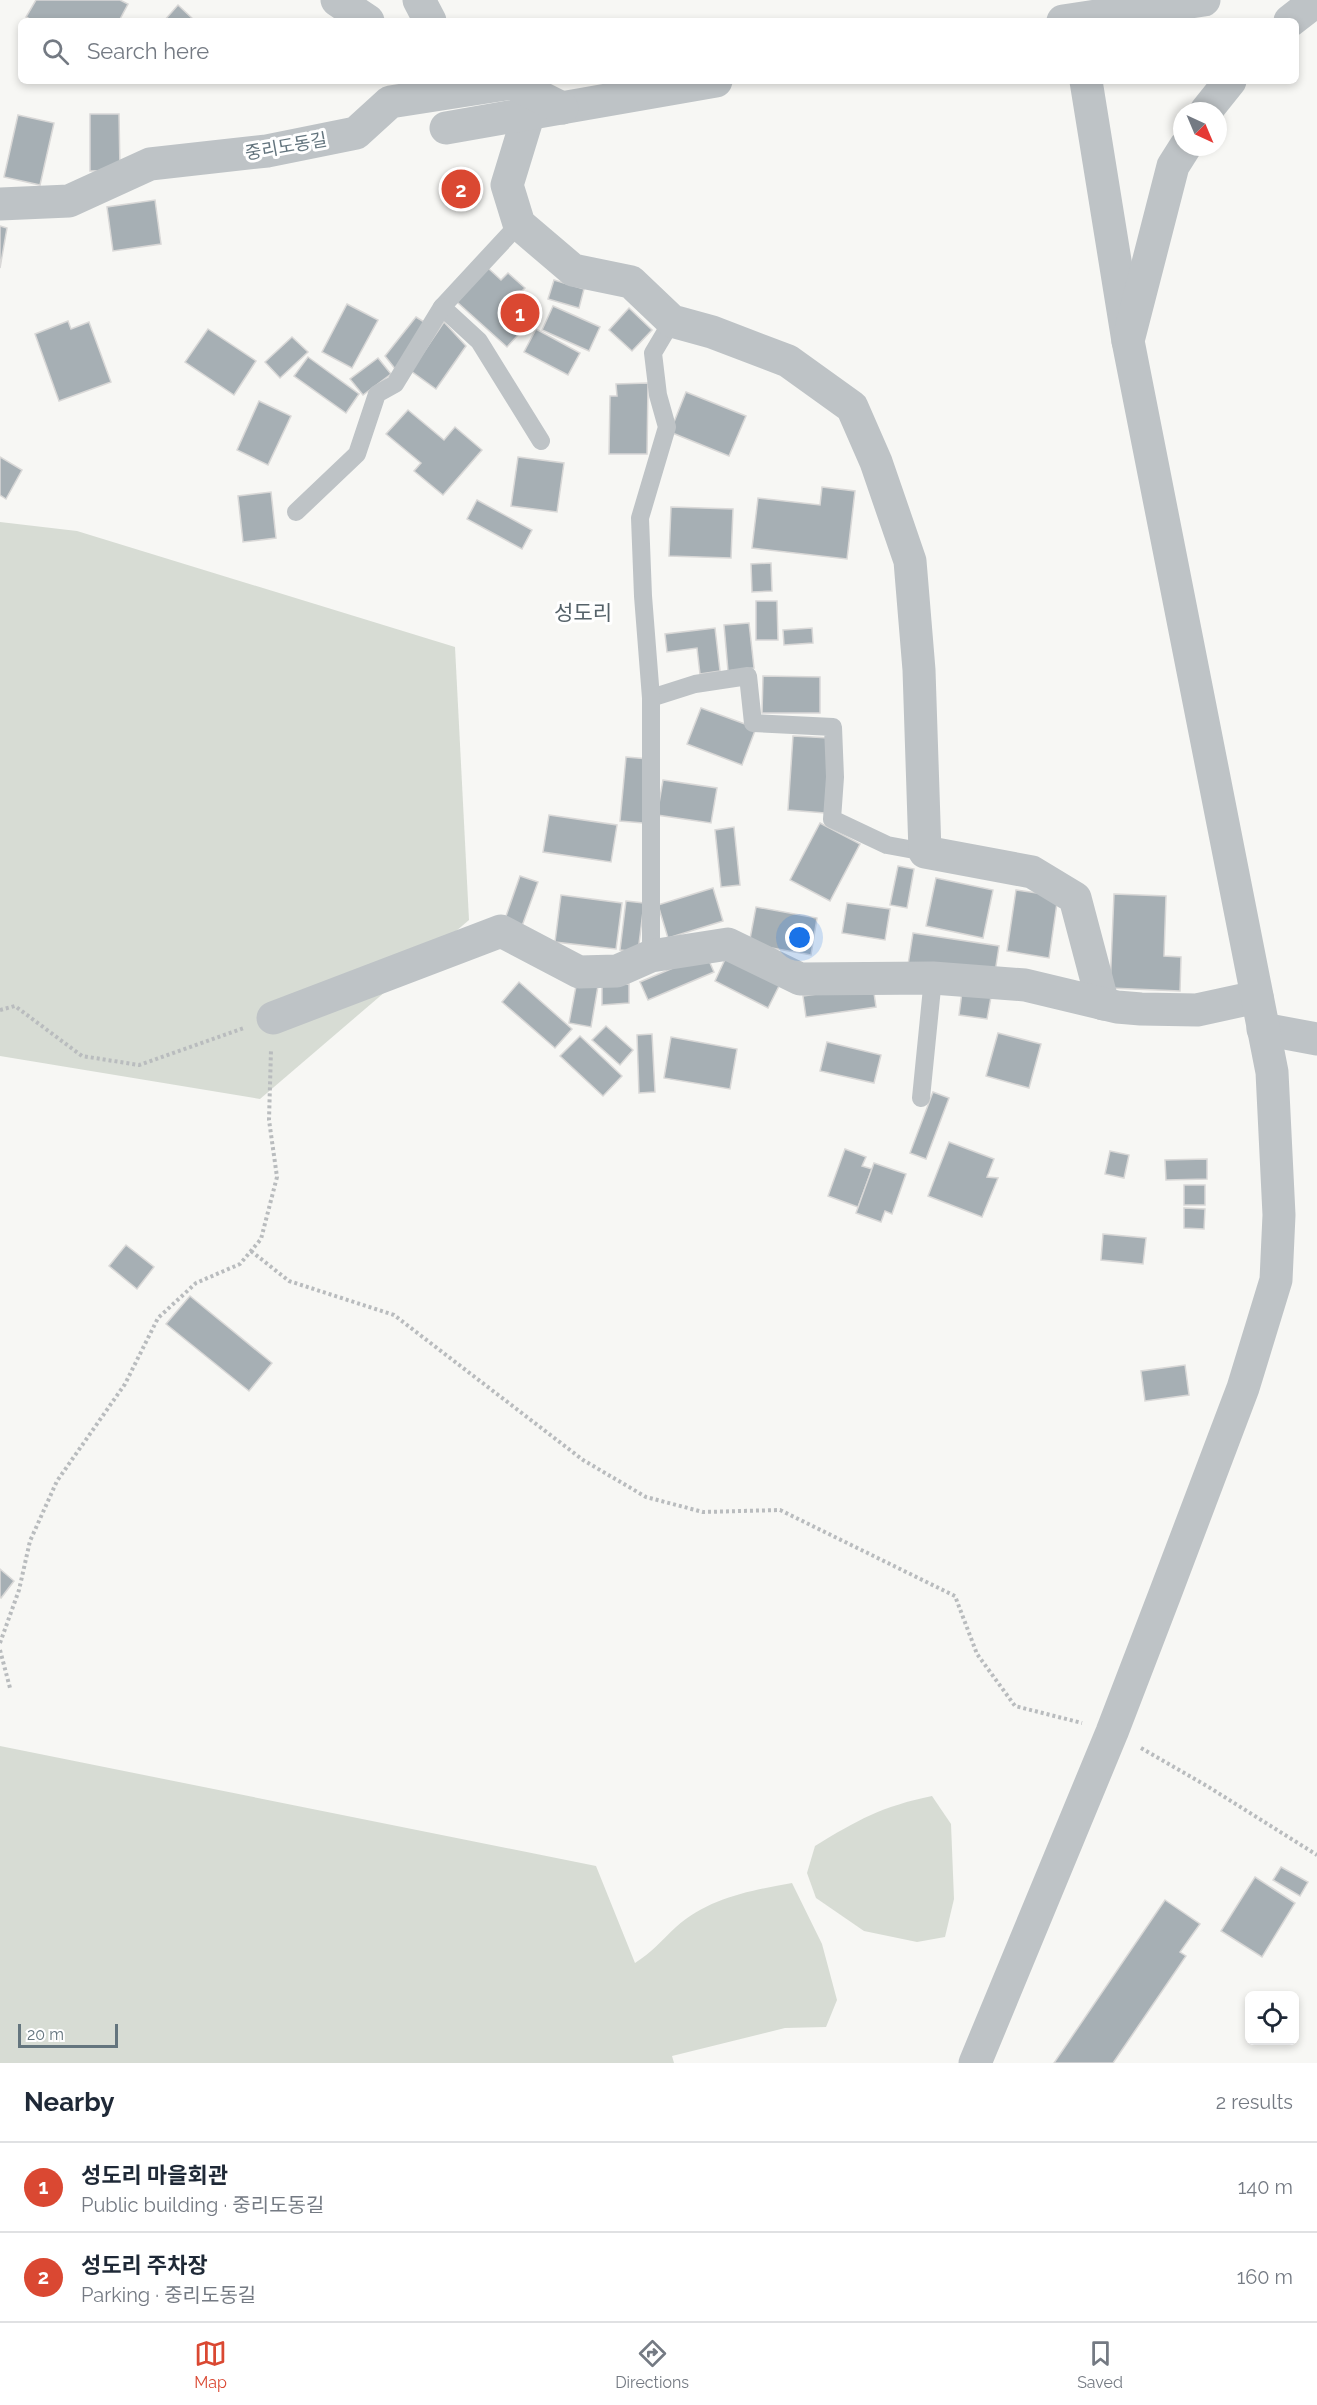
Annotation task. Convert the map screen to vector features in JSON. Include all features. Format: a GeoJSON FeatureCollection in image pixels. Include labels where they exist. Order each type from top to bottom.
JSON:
{"type":"FeatureCollection","features":[{"type":"Feature","properties":{"kind":"street"},"geometry":{"type":"LineString","coordinates":[[337,0],[364,18]]}},
{"type":"Feature","properties":{"kind":"street"},"geometry":{"type":"LineString","coordinates":[[419,0],[428,18]]}},
{"type":"Feature","properties":{"kind":"street"},"geometry":{"type":"LineString","coordinates":[[1072,15],[1204,0]]}},
{"type":"Feature","properties":{"kind":"street"},"geometry":{"type":"LineString","coordinates":[[1294,18],[1317,0]]}},
{"type":"Feature","properties":{"kind":"street","name":"중리도동길"},"geometry":{"type":"LineString","coordinates":[[0,204],[69,201],[150,164],[267,151],[356,133],[390,102],[462,84]]}},
{"type":"Feature","properties":{"kind":"street","name":"중리도동길"},"geometry":{"type":"LineString","coordinates":[[514,84],[562,108]]}},
{"type":"Feature","properties":{"kind":"street"},"geometry":{"type":"LineString","coordinates":[[446,128],[699,84]]}},
{"type":"Feature","properties":{"kind":"street"},"geometry":{"type":"LineString","coordinates":[[975,2063],[1112,1732],[1243,1389],[1276,1280],[1279,1215],[1272,1072],[1128,341],[1086,84]]}},
{"type":"Feature","properties":{"kind":"street"},"geometry":{"type":"LineString","coordinates":[[1213,102],[1228,84]]}},
{"type":"Feature","properties":{"kind":"street"},"geometry":{"type":"LineString","coordinates":[[529,113],[507,185],[519,224],[573,270],[631,282],[672,321],[712,332],[788,362],[852,407],[876,462],[910,561],[919,670],[925,852],[1032,872],[1075,898],[1103,1004]]}},
{"type":"Feature","properties":{"kind":"street"},"geometry":{"type":"LineString","coordinates":[[1128,341],[1173,166],[1179,156]]}},
{"type":"Feature","properties":{"kind":"street"},"geometry":{"type":"LineString","coordinates":[[273,1018],[501,931],[579,972],[617,971],[651,957],[728,944],[800,979],[933,978],[1025,985],[1103,1004],[1141,1009],[1197,1010],[1257,997]]}},
{"type":"Feature","properties":{"kind":"street"},"geometry":{"type":"LineString","coordinates":[[1263,1029],[1317,1040]]}},
{"type":"Feature","properties":{"kind":"lane"},"geometry":{"type":"LineString","coordinates":[[296,512],[357,453],[377,394],[395,384],[442,307],[519,224]]}},
{"type":"Feature","properties":{"kind":"lane"},"geometry":{"type":"LineString","coordinates":[[442,307],[479,341],[541,441]]}},
{"type":"Feature","properties":{"kind":"lane"},"geometry":{"type":"LineString","coordinates":[[651,957],[651,698],[640,518],[667,427],[658,395],[653,353],[672,321]]}},
{"type":"Feature","properties":{"kind":"lane"},"geometry":{"type":"LineString","coordinates":[[651,698],[695,684],[748,676],[753,723],[833,727],[835,777],[832,819],[887,845],[925,852]]}},
{"type":"Feature","properties":{"kind":"lane"},"geometry":{"type":"LineString","coordinates":[[921,1098],[933,978]]}},
{"type":"Feature","properties":{"kind":"path"},"geometry":{"type":"LineString","coordinates":[[0,1010],[15,1006],[82,1056],[138,1065],[200,1041],[273,1018],[269,1120],[277,1177],[261,1239],[240,1264],[196,1283],[158,1318],[125,1384],[57,1481],[30,1541],[19,1590],[0,1643]]}},
{"type":"Feature","properties":{"kind":"path"},"geometry":{"type":"LineString","coordinates":[[251,1251],[289,1281],[394,1315],[583,1460],[646,1497],[703,1512],[780,1510],[956,1596],[977,1654],[1015,1706],[1112,1732],[1208,1786],[1317,1855]]}},
{"type":"Feature","properties":{"kind":"path"},"geometry":{"type":"LineString","coordinates":[[0,1650],[10,1688]]}},
{"type":"Feature","properties":{"kind":"shaded area"},"geometry":{"type":"Polygon","coordinates":[[[0,522],[77,531],[455,647],[469,920],[260,1099],[0,1056],[0,522]]]}},
{"type":"Feature","properties":{"kind":"shaded area"},"geometry":{"type":"Polygon","coordinates":[[[0,1746],[596,1866],[635,1963],[676,1927],[702,1909],[746,1892],[792,1883],[822,1944],[837,2000],[826,2027],[785,2028],[672,2056],[674,2063],[0,2063],[0,1746]]]}},
{"type":"Feature","properties":{"kind":"shaded area"},"geometry":{"type":"Polygon","coordinates":[[[932,1796],[951,1824],[954,1899],[945,1937],[917,1942],[864,1931],[816,1898],[807,1873],[815,1846],[871,1815],[899,1804],[932,1796]]]}},
{"type":"Feature","properties":{"kind":"building"},"geometry":{"type":"Polygon","coordinates":[[[36,0],[120,0],[128,4],[121,18],[26,17],[36,0]]]}},
{"type":"Feature","properties":{"kind":"building"},"geometry":{"type":"Polygon","coordinates":[[[178,5],[192,18],[167,18],[178,5]]]}},
{"type":"Feature","properties":{"kind":"building"},"geometry":{"type":"Polygon","coordinates":[[[90,114],[119,114],[120,170],[90,171],[90,114]]]}},
{"type":"Feature","properties":{"kind":"building"},"geometry":{"type":"Polygon","coordinates":[[[18,115],[54,123],[40,185],[4,177],[18,115]]]}},
{"type":"Feature","properties":{"kind":"building"},"geometry":{"type":"Polygon","coordinates":[[[155,200],[161,244],[113,251],[107,207],[155,200]]]}},
{"type":"Feature","properties":{"kind":"building"},"geometry":{"type":"Polygon","coordinates":[[[0,226],[7,228],[0,268],[0,226]]]}},
{"type":"Feature","properties":{"kind":"building"},"geometry":{"type":"Polygon","coordinates":[[[488,268],[501,280],[508,273],[525,288],[519,294],[538,313],[507,347],[457,302],[488,268]]]}},
{"type":"Feature","properties":{"kind":"building"},"geometry":{"type":"Polygon","coordinates":[[[554,280],[584,289],[579,308],[548,299],[554,280]]]}},
{"type":"Feature","properties":{"kind":"building"},"geometry":{"type":"Polygon","coordinates":[[[347,304],[378,320],[352,368],[322,352],[347,304]]]}},
{"type":"Feature","properties":{"kind":"building"},"geometry":{"type":"Polygon","coordinates":[[[553,306],[600,327],[589,351],[542,330],[553,306]]]}},
{"type":"Feature","properties":{"kind":"building"},"geometry":{"type":"Polygon","coordinates":[[[629,308],[652,330],[632,351],[609,330],[629,308]]]}},
{"type":"Feature","properties":{"kind":"building"},"geometry":{"type":"Polygon","coordinates":[[[416,317],[429,325],[396,370],[385,356],[416,317]]]}},
{"type":"Feature","properties":{"kind":"building"},"geometry":{"type":"Polygon","coordinates":[[[68,321],[71,329],[89,322],[111,382],[59,401],[35,334],[68,321]]]}},
{"type":"Feature","properties":{"kind":"building"},"geometry":{"type":"Polygon","coordinates":[[[444,322],[466,346],[436,389],[411,371],[444,322]]]}},
{"type":"Feature","properties":{"kind":"building"},"geometry":{"type":"Polygon","coordinates":[[[208,329],[256,361],[234,395],[185,362],[208,329]]]}},
{"type":"Feature","properties":{"kind":"building"},"geometry":{"type":"Polygon","coordinates":[[[536,329],[580,353],[568,375],[524,352],[536,329]]]}},
{"type":"Feature","properties":{"kind":"building"},"geometry":{"type":"Polygon","coordinates":[[[292,337],[308,352],[280,378],[265,362],[292,337]]]}},
{"type":"Feature","properties":{"kind":"building"},"geometry":{"type":"Polygon","coordinates":[[[308,357],[359,394],[346,413],[294,376],[308,357]]]}},
{"type":"Feature","properties":{"kind":"building"},"geometry":{"type":"Polygon","coordinates":[[[378,358],[391,374],[363,395],[350,379],[378,358]]]}},
{"type":"Feature","properties":{"kind":"building"},"geometry":{"type":"Polygon","coordinates":[[[648,383],[647,454],[609,454],[610,396],[617,396],[616,384],[648,383]]]}},
{"type":"Feature","properties":{"kind":"building"},"geometry":{"type":"Polygon","coordinates":[[[686,392],[746,416],[729,456],[670,432],[686,392]]]}},
{"type":"Feature","properties":{"kind":"building"},"geometry":{"type":"Polygon","coordinates":[[[259,401],[291,416],[268,465],[237,450],[259,401]]]}},
{"type":"Feature","properties":{"kind":"building"},"geometry":{"type":"Polygon","coordinates":[[[408,410],[444,440],[455,427],[482,450],[443,495],[414,471],[421,463],[386,434],[408,410]]]}},
{"type":"Feature","properties":{"kind":"building"},"geometry":{"type":"Polygon","coordinates":[[[0,457],[22,470],[6,499],[0,495],[0,457]]]}},
{"type":"Feature","properties":{"kind":"building"},"geometry":{"type":"Polygon","coordinates":[[[518,457],[564,463],[557,512],[511,506],[518,457]]]}},
{"type":"Feature","properties":{"kind":"building"},"geometry":{"type":"Polygon","coordinates":[[[822,487],[855,491],[847,559],[752,548],[758,498],[820,505],[822,487]]]}},
{"type":"Feature","properties":{"kind":"building"},"geometry":{"type":"Polygon","coordinates":[[[271,492],[276,538],[243,542],[238,496],[271,492]]]}},
{"type":"Feature","properties":{"kind":"building"},"geometry":{"type":"Polygon","coordinates":[[[477,500],[532,530],[522,549],[467,519],[477,500]]]}},
{"type":"Feature","properties":{"kind":"building"},"geometry":{"type":"Polygon","coordinates":[[[671,507],[733,509],[731,558],[669,556],[671,507]]]}},
{"type":"Feature","properties":{"kind":"building"},"geometry":{"type":"Polygon","coordinates":[[[771,563],[772,591],[752,592],[751,564],[771,563]]]}},
{"type":"Feature","properties":{"kind":"building"},"geometry":{"type":"Polygon","coordinates":[[[756,601],[777,601],[778,640],[756,640],[756,601]]]}},
{"type":"Feature","properties":{"kind":"building"},"geometry":{"type":"Polygon","coordinates":[[[749,623],[754,668],[728,671],[724,625],[749,623]]]}},
{"type":"Feature","properties":{"kind":"building"},"geometry":{"type":"Polygon","coordinates":[[[715,628],[720,671],[700,674],[697,648],[667,652],[665,634],[715,628]]]}},
{"type":"Feature","properties":{"kind":"building"},"geometry":{"type":"Polygon","coordinates":[[[812,628],[813,643],[784,645],[783,630],[812,628]]]}},
{"type":"Feature","properties":{"kind":"building"},"geometry":{"type":"Polygon","coordinates":[[[763,676],[820,677],[820,713],[762,713],[763,676]]]}},
{"type":"Feature","properties":{"kind":"building"},"geometry":{"type":"Polygon","coordinates":[[[701,708],[756,728],[742,765],[687,744],[701,708]]]}},
{"type":"Feature","properties":{"kind":"building"},"geometry":{"type":"Polygon","coordinates":[[[793,736],[830,738],[825,813],[788,810],[793,736]]]}},
{"type":"Feature","properties":{"kind":"building"},"geometry":{"type":"Polygon","coordinates":[[[626,757],[649,759],[643,823],[620,821],[626,757]]]}},
{"type":"Feature","properties":{"kind":"building"},"geometry":{"type":"Polygon","coordinates":[[[663,780],[717,788],[711,823],[657,815],[663,780]]]}},
{"type":"Feature","properties":{"kind":"building"},"geometry":{"type":"Polygon","coordinates":[[[549,815],[617,825],[611,862],[543,852],[549,815]]]}},
{"type":"Feature","properties":{"kind":"building"},"geometry":{"type":"Polygon","coordinates":[[[820,823],[860,844],[830,901],[790,880],[820,823]]]}},
{"type":"Feature","properties":{"kind":"building"},"geometry":{"type":"Polygon","coordinates":[[[734,827],[740,885],[721,887],[715,830],[734,827]]]}},
{"type":"Feature","properties":{"kind":"building"},"geometry":{"type":"Polygon","coordinates":[[[898,866],[914,869],[907,908],[890,905],[898,866]]]}},
{"type":"Feature","properties":{"kind":"building"},"geometry":{"type":"Polygon","coordinates":[[[520,876],[538,882],[522,926],[505,919],[520,876]]]}},
{"type":"Feature","properties":{"kind":"building"},"geometry":{"type":"Polygon","coordinates":[[[936,878],[993,890],[983,938],[926,926],[936,878]]]}},
{"type":"Feature","properties":{"kind":"building"},"geometry":{"type":"Polygon","coordinates":[[[713,888],[723,921],[668,938],[658,905],[713,888]]]}},
{"type":"Feature","properties":{"kind":"building"},"geometry":{"type":"Polygon","coordinates":[[[1016,890],[1058,896],[1049,958],[1007,951],[1016,890]]]}},
{"type":"Feature","properties":{"kind":"building"},"geometry":{"type":"Polygon","coordinates":[[[1114,894],[1166,896],[1164,956],[1181,957],[1180,991],[1110,988],[1114,894]]]}},
{"type":"Feature","properties":{"kind":"building"},"geometry":{"type":"Polygon","coordinates":[[[561,895],[622,903],[616,949],[555,942],[561,895]]]}},
{"type":"Feature","properties":{"kind":"building"},"geometry":{"type":"Polygon","coordinates":[[[626,901],[644,903],[638,952],[620,950],[626,901]]]}},
{"type":"Feature","properties":{"kind":"building"},"geometry":{"type":"Polygon","coordinates":[[[847,903],[890,909],[885,940],[842,933],[847,903]]]}},
{"type":"Feature","properties":{"kind":"building"},"geometry":{"type":"Polygon","coordinates":[[[756,907],[817,918],[811,955],[749,944],[756,907]]]}},
{"type":"Feature","properties":{"kind":"building"},"geometry":{"type":"Polygon","coordinates":[[[913,933],[999,946],[994,979],[908,965],[913,933]]]}},
{"type":"Feature","properties":{"kind":"building"},"geometry":{"type":"Polygon","coordinates":[[[706,954],[714,972],[648,1000],[640,982],[706,954]]]}},
{"type":"Feature","properties":{"kind":"building"},"geometry":{"type":"Polygon","coordinates":[[[727,955],[781,982],[768,1008],[715,981],[727,955]]]}},
{"type":"Feature","properties":{"kind":"building"},"geometry":{"type":"Polygon","coordinates":[[[577,981],[598,986],[591,1027],[569,1023],[577,981]]]}},
{"type":"Feature","properties":{"kind":"building"},"geometry":{"type":"Polygon","coordinates":[[[519,982],[572,1029],[555,1048],[502,1002],[519,982]]]}},
{"type":"Feature","properties":{"kind":"building"},"geometry":{"type":"Polygon","coordinates":[[[629,984],[629,1003],[602,1005],[602,985],[629,984]]]}},
{"type":"Feature","properties":{"kind":"building"},"geometry":{"type":"Polygon","coordinates":[[[873,986],[876,1007],[806,1017],[803,996],[873,986]]]}},
{"type":"Feature","properties":{"kind":"building"},"geometry":{"type":"Polygon","coordinates":[[[962,992],[991,997],[987,1019],[959,1015],[962,992]]]}},
{"type":"Feature","properties":{"kind":"building"},"geometry":{"type":"Polygon","coordinates":[[[606,1026],[633,1050],[620,1065],[592,1040],[606,1026]]]}},
{"type":"Feature","properties":{"kind":"building"},"geometry":{"type":"Polygon","coordinates":[[[998,1033],[1041,1044],[1029,1088],[986,1076],[998,1033]]]}},
{"type":"Feature","properties":{"kind":"building"},"geometry":{"type":"Polygon","coordinates":[[[652,1034],[655,1092],[639,1093],[637,1035],[652,1034]]]}},
{"type":"Feature","properties":{"kind":"building"},"geometry":{"type":"Polygon","coordinates":[[[580,1036],[622,1076],[603,1096],[560,1056],[580,1036]]]}},
{"type":"Feature","properties":{"kind":"building"},"geometry":{"type":"Polygon","coordinates":[[[671,1037],[737,1049],[730,1089],[664,1078],[671,1037]]]}},
{"type":"Feature","properties":{"kind":"building"},"geometry":{"type":"Polygon","coordinates":[[[827,1042],[881,1055],[874,1083],[820,1071],[827,1042]]]}},
{"type":"Feature","properties":{"kind":"building"},"geometry":{"type":"Polygon","coordinates":[[[933,1092],[949,1098],[926,1159],[910,1153],[933,1092]]]}},
{"type":"Feature","properties":{"kind":"building"},"geometry":{"type":"Polygon","coordinates":[[[949,1142],[994,1159],[987,1177],[998,1178],[982,1217],[928,1196],[949,1142]]]}},
{"type":"Feature","properties":{"kind":"building"},"geometry":{"type":"Polygon","coordinates":[[[845,1149],[866,1157],[862,1166],[872,1169],[858,1207],[828,1196],[845,1149]]]}},
{"type":"Feature","properties":{"kind":"building"},"geometry":{"type":"Polygon","coordinates":[[[1110,1151],[1129,1155],[1124,1178],[1105,1174],[1110,1151]]]}},
{"type":"Feature","properties":{"kind":"building"},"geometry":{"type":"Polygon","coordinates":[[[1207,1159],[1207,1179],[1166,1180],[1165,1160],[1207,1159]]]}},
{"type":"Feature","properties":{"kind":"building"},"geometry":{"type":"Polygon","coordinates":[[[874,1163],[906,1174],[892,1214],[885,1211],[881,1222],[856,1213],[874,1163]]]}},
{"type":"Feature","properties":{"kind":"building"},"geometry":{"type":"Polygon","coordinates":[[[1184,1185],[1205,1185],[1205,1205],[1184,1205],[1184,1185]]]}},
{"type":"Feature","properties":{"kind":"building"},"geometry":{"type":"Polygon","coordinates":[[[1184,1208],[1205,1209],[1204,1229],[1184,1228],[1184,1208]]]}},
{"type":"Feature","properties":{"kind":"building"},"geometry":{"type":"Polygon","coordinates":[[[1103,1234],[1146,1238],[1143,1264],[1101,1260],[1103,1234]]]}},
{"type":"Feature","properties":{"kind":"building"},"geometry":{"type":"Polygon","coordinates":[[[126,1245],[154,1267],[137,1289],[109,1266],[126,1245]]]}},
{"type":"Feature","properties":{"kind":"building"},"geometry":{"type":"Polygon","coordinates":[[[190,1296],[272,1363],[249,1391],[166,1324],[190,1296]]]}},
{"type":"Feature","properties":{"kind":"building"},"geometry":{"type":"Polygon","coordinates":[[[1185,1365],[1189,1395],[1145,1401],[1141,1371],[1185,1365]]]}},
{"type":"Feature","properties":{"kind":"building"},"geometry":{"type":"Polygon","coordinates":[[[0,1569],[14,1581],[1,1598],[0,1597],[0,1569]]]}},
{"type":"Feature","properties":{"kind":"building"},"geometry":{"type":"Polygon","coordinates":[[[1281,1867],[1308,1882],[1300,1896],[1273,1880],[1281,1867]]]}},
{"type":"Feature","properties":{"kind":"building"},"geometry":{"type":"Polygon","coordinates":[[[1255,1877],[1295,1903],[1262,1957],[1221,1931],[1255,1877]]]}},
{"type":"Feature","properties":{"kind":"building"},"geometry":{"type":"Polygon","coordinates":[[[1165,1900],[1200,1924],[1180,1952],[1186,1956],[1113,2063],[1054,2063],[1165,1900]]]}},
{"type":"Feature","properties":{"kind":"place","name":"성도리 주차장"},"geometry":{"type":"Point","coordinates":[461,189]}},
{"type":"Feature","properties":{"kind":"place","name":"성도리 마을회관"},"geometry":{"type":"Point","coordinates":[520,313]}},
{"type":"Feature","properties":{"kind":"district","name":"성도리"},"geometry":{"type":"Point","coordinates":[583,612]}}]}
